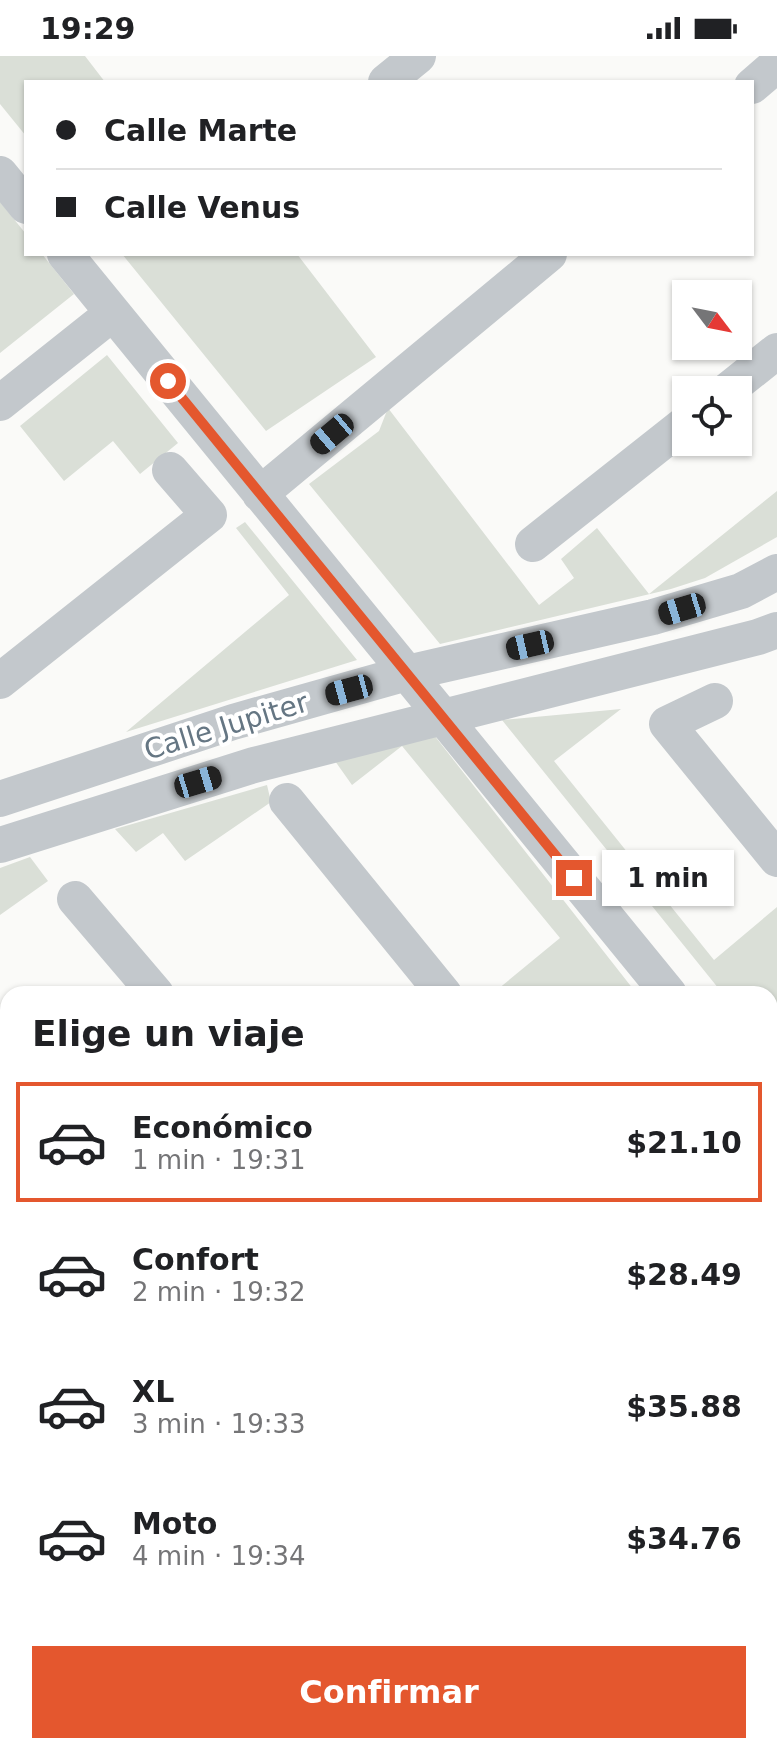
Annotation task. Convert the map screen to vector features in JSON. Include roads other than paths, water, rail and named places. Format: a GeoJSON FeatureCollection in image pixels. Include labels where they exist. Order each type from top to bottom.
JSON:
{"type":"FeatureCollection","features":[{"type":"Feature","properties":{"kind":"street"},"geometry":{"type":"LineString","coordinates":[[388,80],[418,56]]}},
{"type":"Feature","properties":{"kind":"street"},"geometry":{"type":"LineString","coordinates":[[0,174],[24,204]]}},
{"type":"Feature","properties":{"kind":"street"},"geometry":{"type":"LineString","coordinates":[[67,256],[662,986]]}},
{"type":"Feature","properties":{"kind":"street"},"geometry":{"type":"LineString","coordinates":[[260,494],[547,256]]}},
{"type":"Feature","properties":{"kind":"street"},"geometry":{"type":"LineString","coordinates":[[0,403],[113,313]]}},
{"type":"Feature","properties":{"kind":"street"},"geometry":{"type":"LineString","coordinates":[[746,376],[777,351]]}},
{"type":"Feature","properties":{"kind":"street"},"geometry":{"type":"LineString","coordinates":[[533,544],[672,434]]}},
{"type":"Feature","properties":{"kind":"street"},"geometry":{"type":"LineString","coordinates":[[0,681],[209,515],[170,470]]}},
{"type":"Feature","properties":{"kind":"street","name":"Calle Jupiter"},"geometry":{"type":"LineString","coordinates":[[0,799],[233,722],[407,673],[653,617],[741,591],[777,572]]}},
{"type":"Feature","properties":{"kind":"street","name":"Calle Jupiter"},"geometry":{"type":"LineString","coordinates":[[0,845],[254,765],[444,719],[777,630]]}},
{"type":"Feature","properties":{"kind":"street"},"geometry":{"type":"LineString","coordinates":[[715,701],[667,724],[777,859]]}},
{"type":"Feature","properties":{"kind":"street"},"geometry":{"type":"LineString","coordinates":[[287,801],[437,986]]}},
{"type":"Feature","properties":{"kind":"street"},"geometry":{"type":"LineString","coordinates":[[75,899],[149,986]]}}]}
